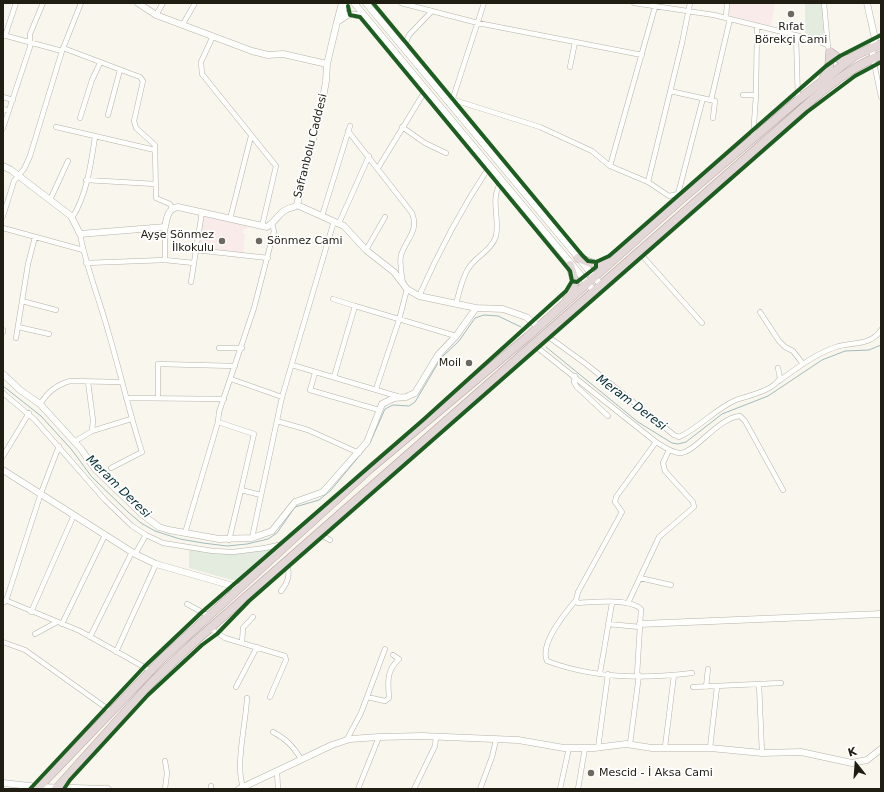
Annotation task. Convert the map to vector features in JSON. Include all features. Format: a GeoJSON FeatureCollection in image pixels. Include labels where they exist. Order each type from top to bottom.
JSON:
{"type":"FeatureCollection","features":[{"type":"Feature","properties":{"kind":"highway"},"geometry":{"type":"LineString","coordinates":[[828,49],[841,60],[853,57],[881,44]]}},
{"type":"Feature","properties":{"kind":"highway"},"geometry":{"type":"LineString","coordinates":[[823,80],[828,68],[828,49]]}},
{"type":"Feature","properties":{"kind":"highway"},"geometry":{"type":"LineString","coordinates":[[38,788],[151,671],[371,468],[539,327],[613,261],[680,197],[853,57]]}},
{"type":"Feature","properties":{"kind":"highway"},"geometry":{"type":"LineString","coordinates":[[57,788],[152,682],[211,629],[820,93],[839,78],[877,57]]}},
{"type":"Feature","properties":{"kind":"highway"},"geometry":{"type":"LineString","coordinates":[[578,258],[596,265],[613,261]]}},
{"type":"Feature","properties":{"kind":"highway"},"geometry":{"type":"LineString","coordinates":[[562,306],[569,296],[575,282],[570,264]]}},
{"type":"Feature","properties":{"kind":"street"},"geometry":{"type":"LineString","coordinates":[[16,3],[4,36],[63,49],[140,77],[143,81],[134,121],[136,128],[155,145],[156,198],[170,204],[172,208]]}},
{"type":"Feature","properties":{"kind":"street"},"geometry":{"type":"LineString","coordinates":[[3,128],[30,47],[30,34],[43,3]]}},
{"type":"Feature","properties":{"kind":"street"},"geometry":{"type":"LineString","coordinates":[[3,214],[11,188],[24,169],[30,156],[63,49],[81,3]]}},
{"type":"Feature","properties":{"kind":"street"},"geometry":{"type":"LineString","coordinates":[[138,3],[156,15],[252,51],[268,54],[284,54],[327,64]]}},
{"type":"Feature","properties":{"kind":"street"},"geometry":{"type":"LineString","coordinates":[[156,15],[163,3]]}},
{"type":"Feature","properties":{"kind":"street"},"geometry":{"type":"LineString","coordinates":[[183,24],[195,3]]}},
{"type":"Feature","properties":{"kind":"street","name":"Safranbolu Caddesi"},"geometry":{"type":"LineString","coordinates":[[344,3],[337,22],[327,64],[323,98],[296,200],[297,205],[336,222],[366,250],[394,272],[405,287],[419,296],[476,308],[509,310],[526,317],[539,327]]}},
{"type":"Feature","properties":{"kind":"street"},"geometry":{"type":"LineString","coordinates":[[354,3],[489,167],[594,291]]}},
{"type":"Feature","properties":{"kind":"street"},"geometry":{"type":"LineString","coordinates":[[366,3],[453,101],[601,285]]}},
{"type":"Feature","properties":{"kind":"street"},"geometry":{"type":"LineString","coordinates":[[401,3],[478,23],[642,55]]}},
{"type":"Feature","properties":{"kind":"street"},"geometry":{"type":"LineString","coordinates":[[453,101],[484,3]]}},
{"type":"Feature","properties":{"kind":"street"},"geometry":{"type":"LineString","coordinates":[[634,3],[728,19],[796,35],[815,40],[828,49]]}},
{"type":"Feature","properties":{"kind":"street"},"geometry":{"type":"LineString","coordinates":[[648,182],[690,3]]}},
{"type":"Feature","properties":{"kind":"street"},"geometry":{"type":"LineString","coordinates":[[711,100],[728,19],[727,3]]}},
{"type":"Feature","properties":{"kind":"street"},"geometry":{"type":"LineString","coordinates":[[824,3],[828,49]]}},
{"type":"Feature","properties":{"kind":"street"},"geometry":{"type":"LineString","coordinates":[[867,3],[875,39],[872,48],[877,57],[881,97]]}},
{"type":"Feature","properties":{"kind":"street"},"geometry":{"type":"LineString","coordinates":[[610,166],[655,7]]}},
{"type":"Feature","properties":{"kind":"street"},"geometry":{"type":"LineString","coordinates":[[404,47],[409,35],[432,11]]}},
{"type":"Feature","properties":{"kind":"street"},"geometry":{"type":"LineString","coordinates":[[337,22],[350,14],[364,16]]}},
{"type":"Feature","properties":{"kind":"street"},"geometry":{"type":"LineString","coordinates":[[753,138],[756,95],[757,26]]}},
{"type":"Feature","properties":{"kind":"street"},"geometry":{"type":"LineString","coordinates":[[796,35],[798,100]]}},
{"type":"Feature","properties":{"kind":"street"},"geometry":{"type":"LineString","coordinates":[[213,36],[201,62],[202,74],[276,166],[262,226]]}},
{"type":"Feature","properties":{"kind":"street"},"geometry":{"type":"LineString","coordinates":[[570,67],[575,42]]}},
{"type":"Feature","properties":{"kind":"street"},"geometry":{"type":"LineString","coordinates":[[80,118],[92,80],[100,62]]}},
{"type":"Feature","properties":{"kind":"street"},"geometry":{"type":"LineString","coordinates":[[108,115],[120,70]]}},
{"type":"Feature","properties":{"kind":"street"},"geometry":{"type":"LineString","coordinates":[[670,91],[714,101],[713,118]]}},
{"type":"Feature","properties":{"kind":"street"},"geometry":{"type":"LineString","coordinates":[[742,95],[756,95]]}},
{"type":"Feature","properties":{"kind":"street"},"geometry":{"type":"LineString","coordinates":[[378,168],[422,96]]}},
{"type":"Feature","properties":{"kind":"street"},"geometry":{"type":"LineString","coordinates":[[3,97],[13,100]]}},
{"type":"Feature","properties":{"kind":"street"},"geometry":{"type":"LineString","coordinates":[[453,101],[540,127],[592,151],[610,166],[648,182],[668,196],[680,197],[704,98]]}},
{"type":"Feature","properties":{"kind":"street"},"geometry":{"type":"LineString","coordinates":[[3,109],[9,111]]}},
{"type":"Feature","properties":{"kind":"street"},"geometry":{"type":"LineString","coordinates":[[402,127],[425,143],[446,153]]}},
{"type":"Feature","properties":{"kind":"street"},"geometry":{"type":"LineString","coordinates":[[56,128],[155,150]]}},
{"type":"Feature","properties":{"kind":"street"},"geometry":{"type":"LineString","coordinates":[[322,216],[349,129],[412,213],[415,222],[414,228],[401,256],[405,287],[399,320],[376,389]]}},
{"type":"Feature","properties":{"kind":"street"},"geometry":{"type":"LineString","coordinates":[[72,218],[77,211],[86,180],[95,136]]}},
{"type":"Feature","properties":{"kind":"street"},"geometry":{"type":"LineString","coordinates":[[230,219],[252,136]]}},
{"type":"Feature","properties":{"kind":"street"},"geometry":{"type":"LineString","coordinates":[[252,538],[282,397],[336,222],[369,156]]}},
{"type":"Feature","properties":{"kind":"street"},"geometry":{"type":"LineString","coordinates":[[50,200],[68,161]]}},
{"type":"Feature","properties":{"kind":"street"},"geometry":{"type":"LineString","coordinates":[[3,166],[72,218],[80,234],[86,263],[108,328],[131,419],[142,452],[118,466],[111,468]]}},
{"type":"Feature","properties":{"kind":"street"},"geometry":{"type":"LineString","coordinates":[[419,296],[436,257],[464,205],[489,167]]}},
{"type":"Feature","properties":{"kind":"street"},"geometry":{"type":"LineString","coordinates":[[86,180],[155,184]]}},
{"type":"Feature","properties":{"kind":"street"},"geometry":{"type":"LineString","coordinates":[[456,304],[468,269],[493,242],[496,235],[495,196],[498,186],[502,181]]}},
{"type":"Feature","properties":{"kind":"street"},"geometry":{"type":"LineString","coordinates":[[165,260],[165,228],[168,212],[172,208],[178,207],[267,227],[272,224],[286,209],[294,208],[297,205]]}},
{"type":"Feature","properties":{"kind":"street"},"geometry":{"type":"LineString","coordinates":[[191,282],[202,212]]}},
{"type":"Feature","properties":{"kind":"street"},"geometry":{"type":"LineString","coordinates":[[366,250],[385,217]]}},
{"type":"Feature","properties":{"kind":"street"},"geometry":{"type":"LineString","coordinates":[[186,534],[218,422],[219,412],[242,348],[268,258],[274,231],[272,224]]}},
{"type":"Feature","properties":{"kind":"street"},"geometry":{"type":"LineString","coordinates":[[3,228],[83,250]]}},
{"type":"Feature","properties":{"kind":"street"},"geometry":{"type":"LineString","coordinates":[[80,234],[165,228]]}},
{"type":"Feature","properties":{"kind":"street"},"geometry":{"type":"LineString","coordinates":[[16,338],[28,264],[35,237]]}},
{"type":"Feature","properties":{"kind":"street"},"geometry":{"type":"LineString","coordinates":[[196,250],[268,258]]}},
{"type":"Feature","properties":{"kind":"street"},"geometry":{"type":"LineString","coordinates":[[639,252],[702,323]]}},
{"type":"Feature","properties":{"kind":"street"},"geometry":{"type":"LineString","coordinates":[[86,263],[165,260],[194,262]]}},
{"type":"Feature","properties":{"kind":"street"},"geometry":{"type":"LineString","coordinates":[[333,299],[456,336]]}},
{"type":"Feature","properties":{"kind":"street"},"geometry":{"type":"LineString","coordinates":[[22,301],[56,310]]}},
{"type":"Feature","properties":{"kind":"street"},"geometry":{"type":"LineString","coordinates":[[334,377],[355,306]]}},
{"type":"Feature","properties":{"kind":"street"},"geometry":{"type":"LineString","coordinates":[[292,365],[406,398],[415,393],[438,355],[456,336],[476,308]]}},
{"type":"Feature","properties":{"kind":"street"},"geometry":{"type":"LineString","coordinates":[[760,312],[779,341],[785,347],[793,351],[803,364]]}},
{"type":"Feature","properties":{"kind":"street"},"geometry":{"type":"LineString","coordinates":[[18,327],[49,334]]}},
{"type":"Feature","properties":{"kind":"street"},"geometry":{"type":"LineString","coordinates":[[546,334],[678,437],[685,434],[717,410],[762,391],[778,382],[803,364],[837,347],[873,339],[881,330]]}},
{"type":"Feature","properties":{"kind":"street"},"geometry":{"type":"LineString","coordinates":[[534,345],[575,376],[656,442],[669,450],[678,453],[686,452],[722,423],[740,416],[745,421],[783,490]]}},
{"type":"Feature","properties":{"kind":"street"},"geometry":{"type":"LineString","coordinates":[[219,348],[242,348]]}},
{"type":"Feature","properties":{"kind":"street"},"geometry":{"type":"LineString","coordinates":[[158,398],[158,364],[235,366]]}},
{"type":"Feature","properties":{"kind":"street"},"geometry":{"type":"LineString","coordinates":[[778,368],[780,378],[778,382]]}},
{"type":"Feature","properties":{"kind":"street"},"geometry":{"type":"LineString","coordinates":[[315,372],[310,390],[379,410]]}},
{"type":"Feature","properties":{"kind":"street"},"geometry":{"type":"LineString","coordinates":[[3,374],[20,390],[40,404],[74,442],[95,469],[143,515],[158,526],[186,534],[229,540],[252,538],[272,531],[295,502],[323,492],[359,453],[372,432],[379,410],[388,400],[401,397]]}},
{"type":"Feature","properties":{"kind":"street"},"geometry":{"type":"LineString","coordinates":[[575,376],[574,382],[577,387],[608,416]]}},
{"type":"Feature","properties":{"kind":"street"},"geometry":{"type":"LineString","coordinates":[[231,379],[282,397]]}},
{"type":"Feature","properties":{"kind":"street"},"geometry":{"type":"LineString","coordinates":[[40,404],[48,391],[62,383],[70,381],[122,382]]}},
{"type":"Feature","properties":{"kind":"street"},"geometry":{"type":"LineString","coordinates":[[88,382],[93,420],[92,431]]}},
{"type":"Feature","properties":{"kind":"street"},"geometry":{"type":"LineString","coordinates":[[3,394],[29,413],[59,446],[84,478],[105,500],[132,526],[146,535],[163,543],[213,551],[233,552],[259,549],[290,542]]}},
{"type":"Feature","properties":{"kind":"street"},"geometry":{"type":"LineString","coordinates":[[126,398],[224,400]]}},
{"type":"Feature","properties":{"kind":"street"},"geometry":{"type":"LineString","coordinates":[[3,456],[29,413]]}},
{"type":"Feature","properties":{"kind":"street"},"geometry":{"type":"LineString","coordinates":[[74,442],[92,431],[131,419]]}},
{"type":"Feature","properties":{"kind":"street"},"geometry":{"type":"LineString","coordinates":[[277,421],[308,430],[359,453]]}},
{"type":"Feature","properties":{"kind":"street"},"geometry":{"type":"LineString","coordinates":[[218,422],[254,434],[229,540]]}},
{"type":"Feature","properties":{"kind":"street"},"geometry":{"type":"LineString","coordinates":[[656,442],[616,497],[615,502],[622,512],[578,592],[576,600],[565,612],[549,639],[545,651],[545,657],[547,661],[563,667],[608,674],[674,675],[692,673]]}},
{"type":"Feature","properties":{"kind":"street"},"geometry":{"type":"LineString","coordinates":[[59,446],[40,493],[4,601],[60,623],[90,637],[151,671]]}},
{"type":"Feature","properties":{"kind":"street"},"geometry":{"type":"LineString","coordinates":[[628,603],[659,537],[694,507],[694,505],[665,470],[663,463],[669,450]]}},
{"type":"Feature","properties":{"kind":"street"},"geometry":{"type":"LineString","coordinates":[[3,470],[133,553],[156,564],[240,588]]}},
{"type":"Feature","properties":{"kind":"street"},"geometry":{"type":"LineString","coordinates":[[241,490],[261,495]]}},
{"type":"Feature","properties":{"kind":"street"},"geometry":{"type":"LineString","coordinates":[[31,612],[74,515]]}},
{"type":"Feature","properties":{"kind":"street"},"geometry":{"type":"LineString","coordinates":[[319,534],[330,540]]}},
{"type":"Feature","properties":{"kind":"street"},"geometry":{"type":"LineString","coordinates":[[35,634],[60,623],[105,535]]}},
{"type":"Feature","properties":{"kind":"street"},"geometry":{"type":"LineString","coordinates":[[90,637],[133,553],[146,535]]}},
{"type":"Feature","properties":{"kind":"street"},"geometry":{"type":"LineString","coordinates":[[282,591],[290,573],[287,563]]}},
{"type":"Feature","properties":{"kind":"street"},"geometry":{"type":"LineString","coordinates":[[116,652],[156,564]]}},
{"type":"Feature","properties":{"kind":"street"},"geometry":{"type":"LineString","coordinates":[[640,578],[671,585]]}},
{"type":"Feature","properties":{"kind":"street"},"geometry":{"type":"LineString","coordinates":[[576,600],[578,603],[628,603],[637,605],[641,609],[638,675],[630,744]]}},
{"type":"Feature","properties":{"kind":"street"},"geometry":{"type":"LineString","coordinates":[[600,673],[612,602]]}},
{"type":"Feature","properties":{"kind":"street"},"geometry":{"type":"LineString","coordinates":[[187,604],[209,616]]}},
{"type":"Feature","properties":{"kind":"street"},"geometry":{"type":"LineString","coordinates":[[608,624],[640,625],[881,614]]}},
{"type":"Feature","properties":{"kind":"street"},"geometry":{"type":"LineString","coordinates":[[242,643],[243,628],[253,618]]}},
{"type":"Feature","properties":{"kind":"street"},"geometry":{"type":"LineString","coordinates":[[211,629],[217,634],[285,656],[286,660],[270,697]]}},
{"type":"Feature","properties":{"kind":"street"},"geometry":{"type":"LineString","coordinates":[[3,642],[25,650],[112,712]]}},
{"type":"Feature","properties":{"kind":"street"},"geometry":{"type":"LineString","coordinates":[[236,687],[257,647]]}},
{"type":"Feature","properties":{"kind":"street"},"geometry":{"type":"LineString","coordinates":[[346,741],[358,719],[385,649]]}},
{"type":"Feature","properties":{"kind":"street"},"geometry":{"type":"LineString","coordinates":[[367,697],[385,701],[389,698],[387,678],[394,664],[399,659],[393,655]]}},
{"type":"Feature","properties":{"kind":"street"},"geometry":{"type":"LineString","coordinates":[[706,687],[708,669]]}},
{"type":"Feature","properties":{"kind":"street"},"geometry":{"type":"LineString","coordinates":[[598,748],[608,674]]}},
{"type":"Feature","properties":{"kind":"street"},"geometry":{"type":"LineString","coordinates":[[665,747],[674,675]]}},
{"type":"Feature","properties":{"kind":"street"},"geometry":{"type":"LineString","coordinates":[[693,687],[781,683]]}},
{"type":"Feature","properties":{"kind":"street"},"geometry":{"type":"LineString","coordinates":[[759,684],[762,753]]}},
{"type":"Feature","properties":{"kind":"street"},"geometry":{"type":"LineString","coordinates":[[710,748],[717,687]]}},
{"type":"Feature","properties":{"kind":"street"},"geometry":{"type":"LineString","coordinates":[[247,698],[240,760],[241,788],[301,759],[346,741],[379,737],[436,737],[518,740],[569,748],[598,748],[630,744],[652,748],[710,748],[762,753],[801,752],[852,763],[867,760],[881,748]]}},
{"type":"Feature","properties":{"kind":"street"},"geometry":{"type":"LineString","coordinates":[[273,732],[291,744],[301,759]]}},
{"type":"Feature","properties":{"kind":"street"},"geometry":{"type":"LineString","coordinates":[[358,789],[374,746],[379,737]]}},
{"type":"Feature","properties":{"kind":"street"},"geometry":{"type":"LineString","coordinates":[[414,789],[437,741],[436,737]]}},
{"type":"Feature","properties":{"kind":"street"},"geometry":{"type":"LineString","coordinates":[[480,789],[492,757],[496,740]]}},
{"type":"Feature","properties":{"kind":"street"},"geometry":{"type":"LineString","coordinates":[[560,789],[569,748]]}},
{"type":"Feature","properties":{"kind":"street"},"geometry":{"type":"LineString","coordinates":[[578,789],[585,748]]}},
{"type":"Feature","properties":{"kind":"street"},"geometry":{"type":"LineString","coordinates":[[165,761],[167,774],[165,789]]}},
{"type":"Feature","properties":{"kind":"street"},"geometry":{"type":"LineString","coordinates":[[277,771],[278,789]]}},
{"type":"Feature","properties":{"kind":"street"},"geometry":{"type":"LineString","coordinates":[[3,783],[38,788],[108,789]]}},
{"type":"Feature","properties":{"kind":"shaded area"},"geometry":{"type":"Polygon","coordinates":[[[729,3],[775,3],[771,26],[728,15],[729,3]]]}},
{"type":"Feature","properties":{"kind":"shaded area"},"geometry":{"type":"Polygon","coordinates":[[[805,3],[822,3],[825,36],[822,38],[805,35],[805,3]]]}},
{"type":"Feature","properties":{"kind":"shaded area","name":"Ayşe Sönmez İlkokulu"},"geometry":{"type":"Polygon","coordinates":[[[203,215],[248,225],[247,229],[243,229],[242,233],[245,234],[243,253],[198,248],[203,215]]]}},
{"type":"Feature","properties":{"kind":"shaded area"},"geometry":{"type":"Polygon","coordinates":[[[189,548],[208,551],[271,550],[237,580],[232,580],[189,568],[189,548]]]}},
{"type":"Feature","properties":{"kind":"waterway","name":"Meram Deresi"},"geometry":{"type":"LineString","coordinates":[[3,386],[41,416],[72,450],[91,476],[141,523],[155,531],[180,539],[227,546],[247,544],[268,539],[277,533],[295,507],[319,500],[331,490],[370,443],[385,409],[393,405],[409,406],[415,402],[441,358],[459,341],[475,318],[484,315],[498,316],[521,327]]}},
{"type":"Feature","properties":{"kind":"waterway","name":"Meram Deresi"},"geometry":{"type":"LineString","coordinates":[[546,347],[638,422],[672,443],[678,444],[686,442],[722,414],[768,396],[822,360],[845,351],[869,350],[881,345]]}},
{"type":"Feature","properties":{"kind":"cycle path"},"geometry":{"type":"LineString","coordinates":[[373,3],[582,255],[588,261],[596,262]]}},
{"type":"Feature","properties":{"kind":"cycle path"},"geometry":{"type":"LineString","coordinates":[[348,6],[350,15],[360,17],[570,271],[572,281]]}},
{"type":"Feature","properties":{"kind":"cycle path"},"geometry":{"type":"LineString","coordinates":[[30,789],[144,667],[202,612],[423,420],[566,291],[572,281],[577,282],[596,267],[596,262],[609,256],[826,66],[840,56],[881,35]]}},
{"type":"Feature","properties":{"kind":"cycle path"},"geometry":{"type":"LineString","coordinates":[[64,789],[70,780],[148,695],[202,645],[217,634],[249,601],[807,112],[855,76],[881,62]]}},
{"type":"Feature","properties":{"kind":"place","name":"Rıfat Börekçi Cami"},"geometry":{"type":"Point","coordinates":[791,14]}},
{"type":"Feature","properties":{"kind":"place","name":"Ayşe Sönmez İlkokulu"},"geometry":{"type":"Point","coordinates":[222,241]}},
{"type":"Feature","properties":{"kind":"place","name":"Sönmez Cami"},"geometry":{"type":"Point","coordinates":[259,241]}},
{"type":"Feature","properties":{"kind":"place","name":"Moil"},"geometry":{"type":"Point","coordinates":[469,363]}},
{"type":"Feature","properties":{"kind":"place","name":"Mescid - İ Aksa Cami"},"geometry":{"type":"Point","coordinates":[591,773]}}]}
